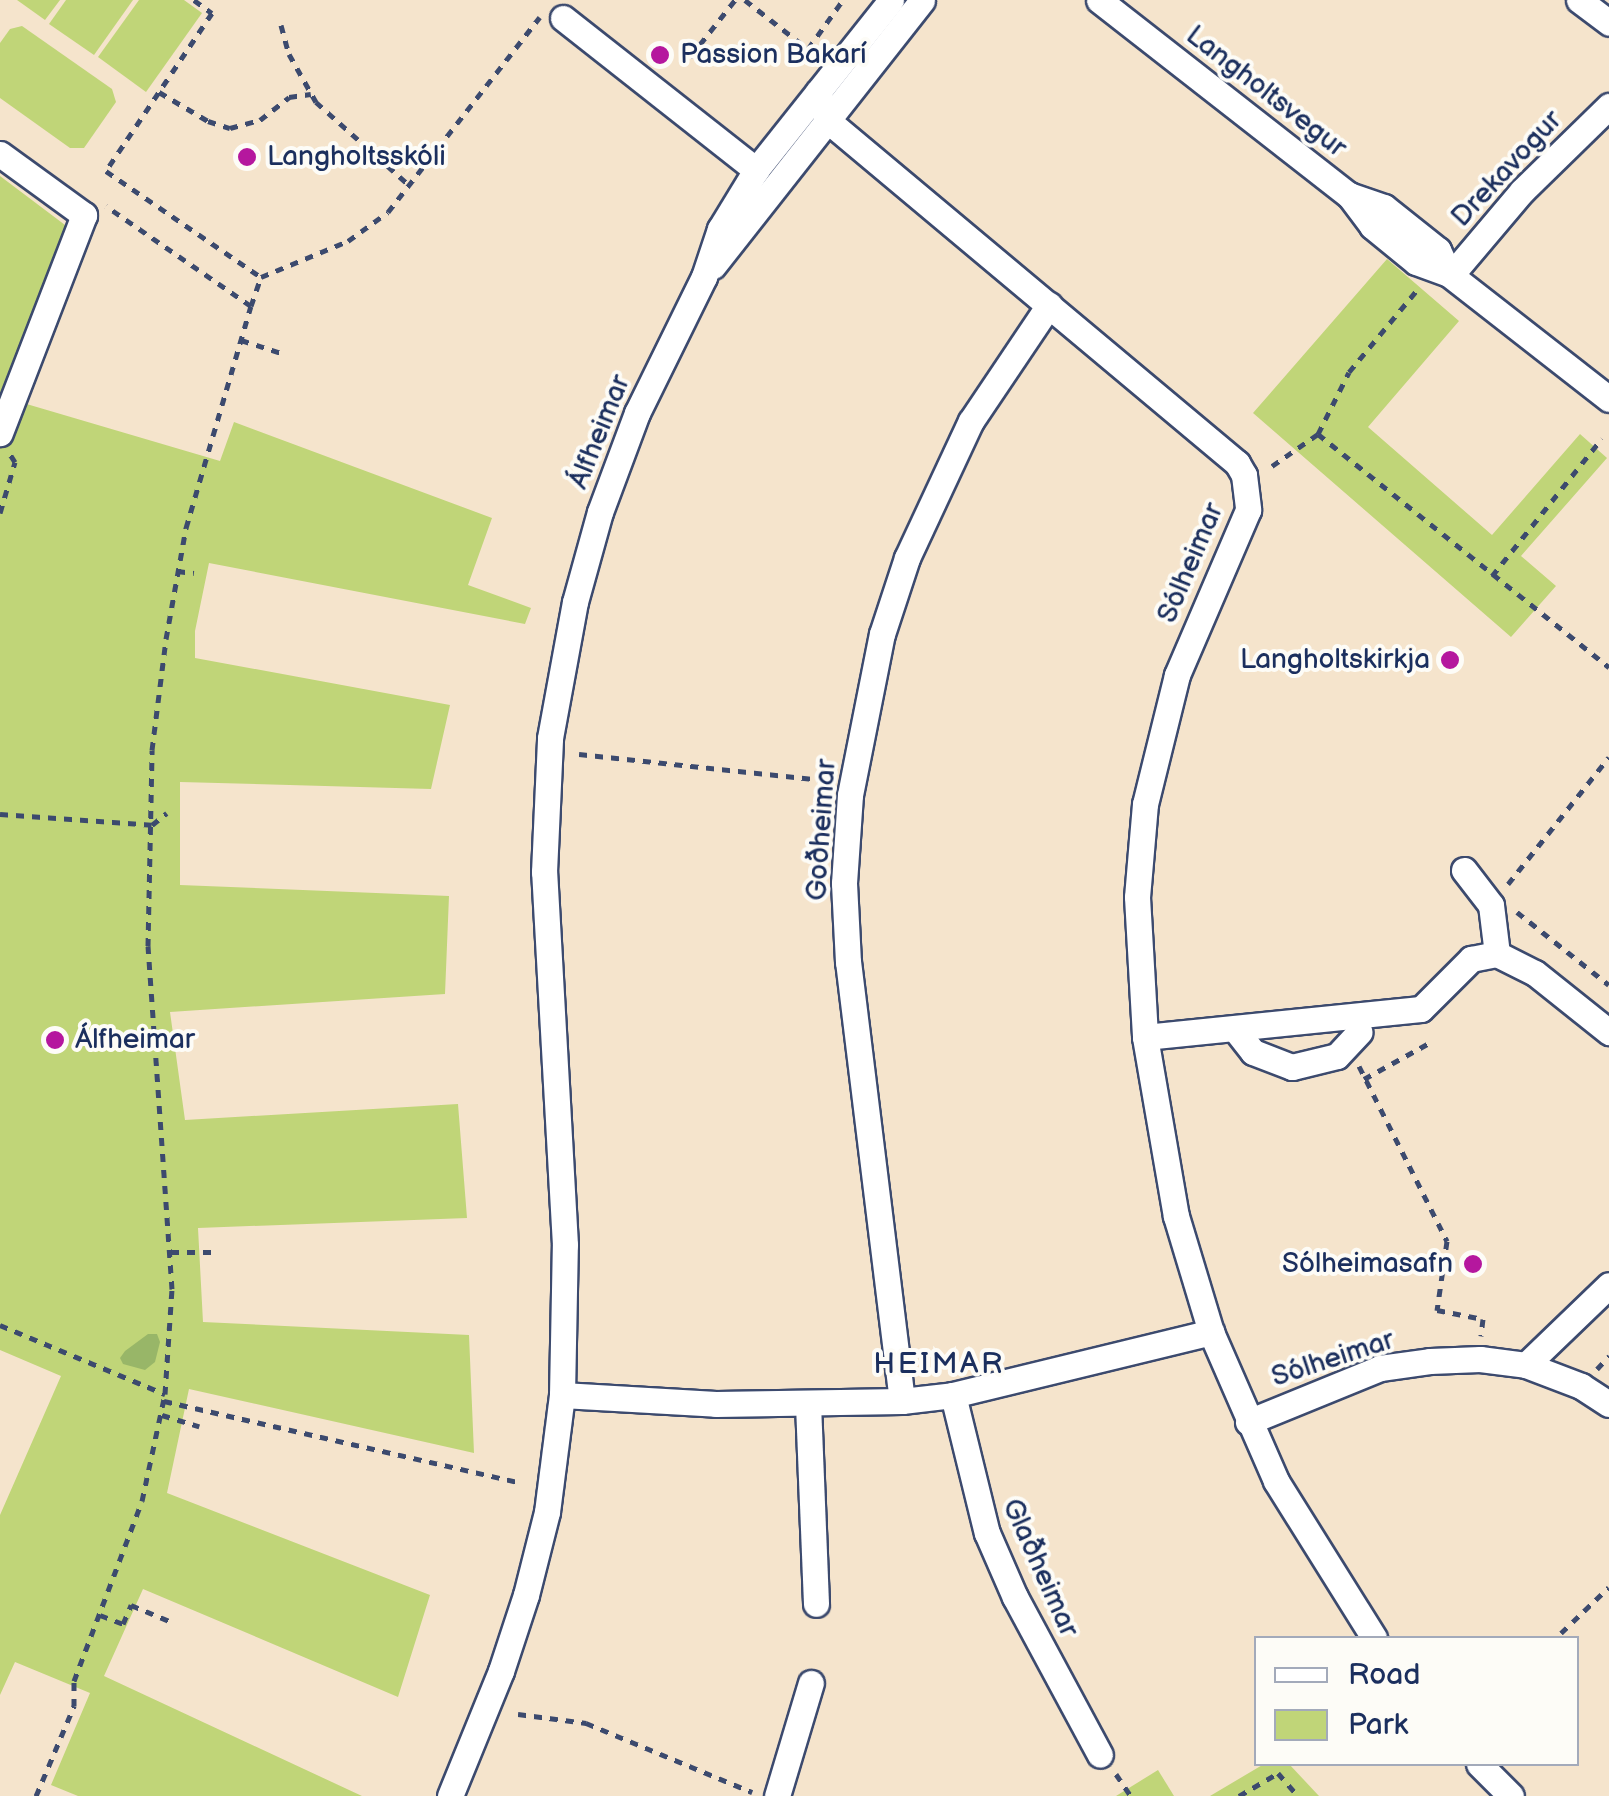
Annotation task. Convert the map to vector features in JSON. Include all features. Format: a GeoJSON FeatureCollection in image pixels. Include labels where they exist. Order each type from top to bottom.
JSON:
{"type":"FeatureCollection","features":[{"type":"Feature","properties":{"kind":"street","name":"Álfheimar"},"geometry":{"type":"LineString","coordinates":[[450,1796],[502,1671],[526,1595],[547,1512],[562,1396],[565,1245],[544,902],[553,708],[600,512],[637,413],[704,278],[720,229],[756,170],[892,0]]}},
{"type":"Feature","properties":{"kind":"street","name":"Álfheimar"},"geometry":{"type":"LineString","coordinates":[[704,278],[922,0]]}},
{"type":"Feature","properties":{"kind":"street","name":"Langholtsvegur"},"geometry":{"type":"LineString","coordinates":[[1098,0],[1349,195],[1372,226],[1416,262],[1450,274],[1609,399]]}},
{"type":"Feature","properties":{"kind":"street"},"geometry":{"type":"LineString","coordinates":[[1579,0],[1609,23]]}},
{"type":"Feature","properties":{"kind":"street"},"geometry":{"type":"LineString","coordinates":[[563,18],[756,170]]}},
{"type":"Feature","properties":{"kind":"street"},"geometry":{"type":"LineString","coordinates":[[794,122],[826,120],[818,92]]}},
{"type":"Feature","properties":{"kind":"street","name":"Drekavogur"},"geometry":{"type":"LineString","coordinates":[[1450,274],[1522,191],[1609,106]]}},
{"type":"Feature","properties":{"kind":"street","name":"Sólheimar"},"geometry":{"type":"LineString","coordinates":[[826,120],[1237,463],[1250,496],[1240,534],[1216,580],[1177,675],[1154,760],[1137,897],[1146,1037],[1176,1216],[1211,1332],[1248,1422],[1308,1538],[1373,1636]]}},
{"type":"Feature","properties":{"kind":"street"},"geometry":{"type":"LineString","coordinates":[[0,154],[84,214],[4,442]]}},
{"type":"Feature","properties":{"kind":"street","name":"Goðheimar"},"geometry":{"type":"LineString","coordinates":[[902,1401],[848,962],[844,883],[852,784],[882,634],[907,558],[971,421],[1049,306]]}},
{"type":"Feature","properties":{"kind":"street"},"geometry":{"type":"LineString","coordinates":[[1464,870],[1491,905],[1497,954]]}},
{"type":"Feature","properties":{"kind":"street"},"geometry":{"type":"LineString","coordinates":[[1146,1037],[1421,1010],[1471,959],[1497,954],[1535,972],[1609,1032]]}},
{"type":"Feature","properties":{"kind":"street"},"geometry":{"type":"LineString","coordinates":[[1235,1029],[1253,1052],[1292,1068],[1322,1063],[1354,1039]]}},
{"type":"Feature","properties":{"kind":"street"},"geometry":{"type":"LineString","coordinates":[[1526,1364],[1609,1285]]}},
{"type":"Feature","properties":{"kind":"street"},"geometry":{"type":"LineString","coordinates":[[562,1396],[716,1404],[902,1401],[953,1395],[1211,1332]]}},
{"type":"Feature","properties":{"kind":"street","name":"Sólheimar"},"geometry":{"type":"LineString","coordinates":[[1248,1422],[1326,1386],[1380,1368],[1480,1358],[1526,1364],[1581,1386],[1609,1404]]}},
{"type":"Feature","properties":{"kind":"street","name":"Glaðheimar"},"geometry":{"type":"LineString","coordinates":[[953,1395],[987,1534],[1015,1597],[1100,1756]]}},
{"type":"Feature","properties":{"kind":"street"},"geometry":{"type":"LineString","coordinates":[[808,1404],[816,1604]]}},
{"type":"Feature","properties":{"kind":"street"},"geometry":{"type":"LineString","coordinates":[[777,1796],[811,1682]]}},
{"type":"Feature","properties":{"kind":"street"},"geometry":{"type":"LineString","coordinates":[[1481,1766],[1511,1796]]}},
{"type":"Feature","properties":{"kind":"path"},"geometry":{"type":"LineString","coordinates":[[194,0],[212,13],[106,171],[261,277]]}},
{"type":"Feature","properties":{"kind":"path"},"geometry":{"type":"LineString","coordinates":[[690,57],[734,0]]}},
{"type":"Feature","properties":{"kind":"path"},"geometry":{"type":"LineString","coordinates":[[745,0],[823,60]]}},
{"type":"Feature","properties":{"kind":"path"},"geometry":{"type":"LineString","coordinates":[[808,49],[842,0]]}},
{"type":"Feature","properties":{"kind":"path"},"geometry":{"type":"LineString","coordinates":[[36,1796],[74,1706],[74,1681],[142,1501],[165,1398],[171,1252],[148,932],[148,824],[156,708],[178,572],[204,460],[261,277],[367,231],[410,186],[530,28],[548,9],[563,18]]}},
{"type":"Feature","properties":{"kind":"path"},"geometry":{"type":"LineString","coordinates":[[281,25],[289,54],[311,94],[410,186]]}},
{"type":"Feature","properties":{"kind":"path"},"geometry":{"type":"LineString","coordinates":[[159,92],[208,121],[230,128],[260,120],[289,97],[311,94]]}},
{"type":"Feature","properties":{"kind":"path"},"geometry":{"type":"LineString","coordinates":[[100,201],[251,306]]}},
{"type":"Feature","properties":{"kind":"path"},"geometry":{"type":"LineString","coordinates":[[1272,466],[1318,434],[1349,372],[1417,290]]}},
{"type":"Feature","properties":{"kind":"path"},"geometry":{"type":"LineString","coordinates":[[242,340],[284,354]]}},
{"type":"Feature","properties":{"kind":"path"},"geometry":{"type":"LineString","coordinates":[[1318,434],[1609,668]]}},
{"type":"Feature","properties":{"kind":"path"},"geometry":{"type":"LineString","coordinates":[[1492,576],[1602,438]]}},
{"type":"Feature","properties":{"kind":"path"},"geometry":{"type":"LineString","coordinates":[[0,512],[15,462],[4,442]]}},
{"type":"Feature","properties":{"kind":"path"},"geometry":{"type":"LineString","coordinates":[[178,572],[194,573]]}},
{"type":"Feature","properties":{"kind":"path"},"geometry":{"type":"LineString","coordinates":[[579,754],[852,784]]}},
{"type":"Feature","properties":{"kind":"path"},"geometry":{"type":"LineString","coordinates":[[1491,905],[1609,757]]}},
{"type":"Feature","properties":{"kind":"path"},"geometry":{"type":"LineString","coordinates":[[0,814],[148,824],[167,813]]}},
{"type":"Feature","properties":{"kind":"path"},"geometry":{"type":"LineString","coordinates":[[1523,917],[1609,985]]}},
{"type":"Feature","properties":{"kind":"path"},"geometry":{"type":"LineString","coordinates":[[1354,1039],[1364,1079],[1447,1241],[1436,1310],[1482,1319],[1480,1358]]}},
{"type":"Feature","properties":{"kind":"path"},"geometry":{"type":"LineString","coordinates":[[1364,1079],[1431,1042]]}},
{"type":"Feature","properties":{"kind":"path"},"geometry":{"type":"LineString","coordinates":[[155,1045],[175,1043]]}},
{"type":"Feature","properties":{"kind":"path"},"geometry":{"type":"LineString","coordinates":[[171,1252],[214,1252]]}},
{"type":"Feature","properties":{"kind":"path"},"geometry":{"type":"LineString","coordinates":[[0,1325],[165,1398],[521,1484]]}},
{"type":"Feature","properties":{"kind":"path"},"geometry":{"type":"LineString","coordinates":[[162,1415],[199,1426]]}},
{"type":"Feature","properties":{"kind":"path"},"geometry":{"type":"LineString","coordinates":[[1560,1633],[1609,1587]]}},
{"type":"Feature","properties":{"kind":"path"},"geometry":{"type":"LineString","coordinates":[[100,1615],[123,1624],[131,1605],[174,1624]]}},
{"type":"Feature","properties":{"kind":"path"},"geometry":{"type":"LineString","coordinates":[[518,1714],[586,1723],[725,1778],[759,1796]]}},
{"type":"Feature","properties":{"kind":"path"},"geometry":{"type":"LineString","coordinates":[[1239,1796],[1278,1774],[1298,1796]]}},
{"type":"Feature","properties":{"kind":"path"},"geometry":{"type":"LineString","coordinates":[[1122,1780],[1131,1796]]}},
{"type":"Feature","properties":{"kind":"green space"},"geometry":{"type":"Polygon","coordinates":[[[17,0],[60,0],[45,20],[17,0]]]}},
{"type":"Feature","properties":{"kind":"green space"},"geometry":{"type":"Polygon","coordinates":[[[66,0],[133,0],[94,55],[49,24],[66,0]]]}},
{"type":"Feature","properties":{"kind":"green space"},"geometry":{"type":"Polygon","coordinates":[[[139,0],[184,0],[202,13],[146,92],[98,57],[139,0]]]}},
{"type":"Feature","properties":{"kind":"green space"},"geometry":{"type":"Polygon","coordinates":[[[22,26],[112,89],[116,102],[84,148],[70,148],[0,98],[0,43],[10,29],[22,26]]]}},
{"type":"Feature","properties":{"kind":"green space"},"geometry":{"type":"Polygon","coordinates":[[[0,176],[69,228],[13,400],[220,461],[234,422],[492,518],[468,585],[531,608],[525,624],[209,563],[195,631],[195,658],[450,705],[431,789],[180,782],[180,885],[449,896],[445,994],[170,1012],[185,1120],[458,1104],[467,1218],[198,1228],[203,1322],[469,1335],[474,1453],[189,1389],[167,1493],[430,1595],[398,1697],[143,1589],[104,1676],[362,1796],[78,1796],[51,1785],[90,1693],[15,1662],[0,1695],[0,1515],[61,1376],[0,1350],[0,176]]]}},
{"type":"Feature","properties":{"kind":"green space"},"geometry":{"type":"Polygon","coordinates":[[[1387,259],[1459,321],[1368,427],[1492,535],[1580,434],[1607,458],[1521,556],[1556,586],[1511,637],[1253,413],[1387,259]]]}},
{"type":"Feature","properties":{"kind":"green space"},"geometry":{"type":"Polygon","coordinates":[[[148,1334],[157,1334],[160,1342],[155,1362],[145,1370],[123,1364],[120,1358],[125,1351],[148,1334]]]}},
{"type":"Feature","properties":{"kind":"green space"},"geometry":{"type":"Polygon","coordinates":[[[1261,1766],[1291,1766],[1319,1796],[1210,1796],[1261,1766]]]}},
{"type":"Feature","properties":{"kind":"green space"},"geometry":{"type":"Polygon","coordinates":[[[1158,1770],[1174,1796],[1116,1796],[1158,1770]]]}},
{"type":"Feature","properties":{"kind":"place","name":"Passion Bakarí"},"geometry":{"type":"Point","coordinates":[660,55]}},
{"type":"Feature","properties":{"kind":"place","name":"Langholtsskóli"},"geometry":{"type":"Point","coordinates":[247,157]}},
{"type":"Feature","properties":{"kind":"place","name":"Langholtskirkja"},"geometry":{"type":"Point","coordinates":[1450,660]}},
{"type":"Feature","properties":{"kind":"place","name":"Álfheimar"},"geometry":{"type":"Point","coordinates":[55,1040]}},
{"type":"Feature","properties":{"kind":"place","name":"Sólheimasafn"},"geometry":{"type":"Point","coordinates":[1473,1264]}},
{"type":"Feature","properties":{"kind":"district","name":"HEIMAR"},"geometry":{"type":"Point","coordinates":[939,1364]}}]}
